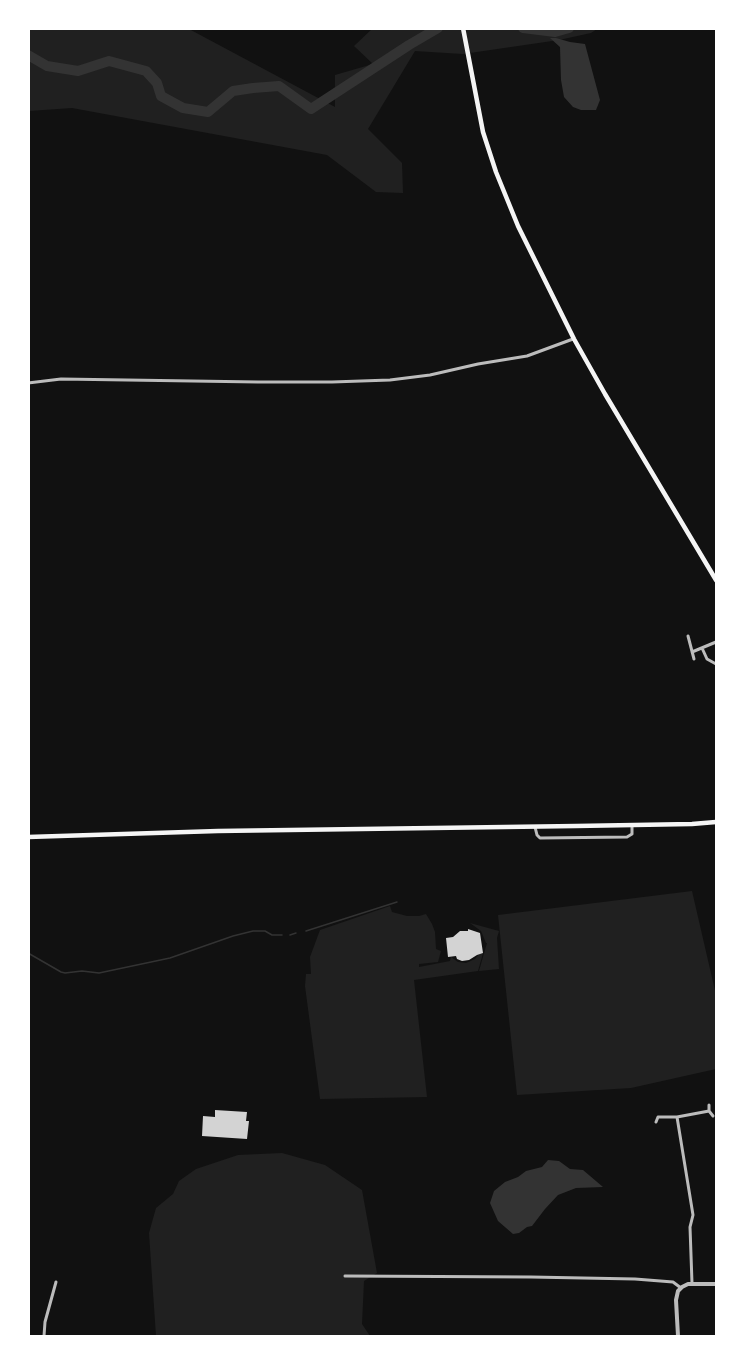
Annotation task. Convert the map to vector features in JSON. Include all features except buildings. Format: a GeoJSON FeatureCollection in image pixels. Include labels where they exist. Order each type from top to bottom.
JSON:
{"type":"FeatureCollection","features":[{"type":"Feature","properties":{"kind":"main road"},"geometry":{"type":"LineString","coordinates":[[463,29],[483,132],[518,226],[574,339],[717,580]]}},
{"type":"Feature","properties":{"kind":"main road"},"geometry":{"type":"LineString","coordinates":[[28,837],[717,822]]}},
{"type":"Feature","properties":{"kind":"street"},"geometry":{"type":"LineString","coordinates":[[28,383],[61,379],[258,382],[390,380],[527,357],[574,339]]}},
{"type":"Feature","properties":{"kind":"street"},"geometry":{"type":"LineString","coordinates":[[688,636],[694,658]]}},
{"type":"Feature","properties":{"kind":"street"},"geometry":{"type":"LineString","coordinates":[[692,652],[717,642]]}},
{"type":"Feature","properties":{"kind":"street"},"geometry":{"type":"LineString","coordinates":[[702,648],[707,659],[717,664]]}},
{"type":"Feature","properties":{"kind":"street"},"geometry":{"type":"LineString","coordinates":[[535,826],[540,838],[627,837],[632,834],[632,825]]}},
{"type":"Feature","properties":{"kind":"street"},"geometry":{"type":"LineString","coordinates":[[709,1105],[709,1111],[713,1116]]}},
{"type":"Feature","properties":{"kind":"street"},"geometry":{"type":"LineString","coordinates":[[656,1122],[657,1114],[677,1117],[709,1111]]}},
{"type":"Feature","properties":{"kind":"street"},"geometry":{"type":"LineString","coordinates":[[677,1117],[693,1215],[690,1227],[692,1284]]}},
{"type":"Feature","properties":{"kind":"street"},"geometry":{"type":"LineString","coordinates":[[345,1276],[635,1279],[673,1282],[681,1288]]}},
{"type":"Feature","properties":{"kind":"street"},"geometry":{"type":"LineString","coordinates":[[44,1336],[45,1322],[56,1282]]}},
{"type":"Feature","properties":{"kind":"street"},"geometry":{"type":"LineString","coordinates":[[678,1336],[676,1298],[678,1291],[692,1284],[717,1284]]}},
{"type":"Feature","properties":{"kind":"shaded area"},"geometry":{"type":"Polygon","coordinates":[[[29,29],[189,29],[335,107],[335,75],[373,64],[354,46],[372,29],[597,29],[591,33],[559,40],[463,54],[415,51],[368,129],[402,163],[403,193],[376,192],[327,155],[72,108],[29,111],[29,29]]]}},
{"type":"Feature","properties":{"kind":"shaded area"},"geometry":{"type":"Polygon","coordinates":[[[550,38],[585,44],[600,100],[596,110],[581,110],[573,107],[564,97],[560,47],[550,38]]]}},
{"type":"Feature","properties":{"kind":"shaded area"},"geometry":{"type":"Polygon","coordinates":[[[692,891],[716,995],[716,1069],[631,1088],[517,1095],[498,915],[692,891]]]}},
{"type":"Feature","properties":{"kind":"shaded area"},"geometry":{"type":"Polygon","coordinates":[[[390,906],[392,912],[407,916],[426,914],[432,924],[436,949],[441,951],[438,962],[419,964],[419,967],[450,961],[451,957],[458,962],[466,963],[483,953],[478,971],[414,980],[427,1097],[320,1099],[305,986],[306,974],[311,974],[310,957],[320,930],[390,906]]]}},
{"type":"Feature","properties":{"kind":"shaded area"},"geometry":{"type":"Polygon","coordinates":[[[470,923],[499,931],[497,938],[499,969],[479,971],[487,943],[481,931],[470,923]]]}},
{"type":"Feature","properties":{"kind":"shaded area"},"geometry":{"type":"Polygon","coordinates":[[[282,1153],[325,1165],[362,1190],[377,1273],[364,1281],[362,1324],[370,1336],[156,1336],[149,1233],[156,1208],[173,1194],[179,1181],[196,1169],[238,1155],[282,1153]]]}},
{"type":"Feature","properties":{"kind":"shaded area"},"geometry":{"type":"Polygon","coordinates":[[[548,1160],[559,1161],[570,1169],[583,1170],[603,1187],[576,1188],[558,1195],[532,1226],[513,1234],[498,1221],[490,1203],[494,1191],[505,1182],[526,1171],[542,1167],[548,1160]]]}},
{"type":"Feature","properties":{"kind":"waterway"},"geometry":{"type":"LineString","coordinates":[[28,55],[47,66],[78,71],[109,61],[146,71],[157,83],[161,96],[183,108],[208,112],[233,91],[279,86],[311,109],[438,28]]}},
{"type":"Feature","properties":{"kind":"waterway"},"geometry":{"type":"LineString","coordinates":[[523,28],[555,32],[569,28]]}},
{"type":"Feature","properties":{"kind":"waterway"},"geometry":{"type":"LineString","coordinates":[[306,931],[397,902]]}},
{"type":"Feature","properties":{"kind":"waterway"},"geometry":{"type":"LineString","coordinates":[[28,953],[61,972],[99,973],[170,958],[253,931],[282,935]]}},
{"type":"Feature","properties":{"kind":"waterway"},"geometry":{"type":"LineString","coordinates":[[290,935],[296,933]]}}]}
